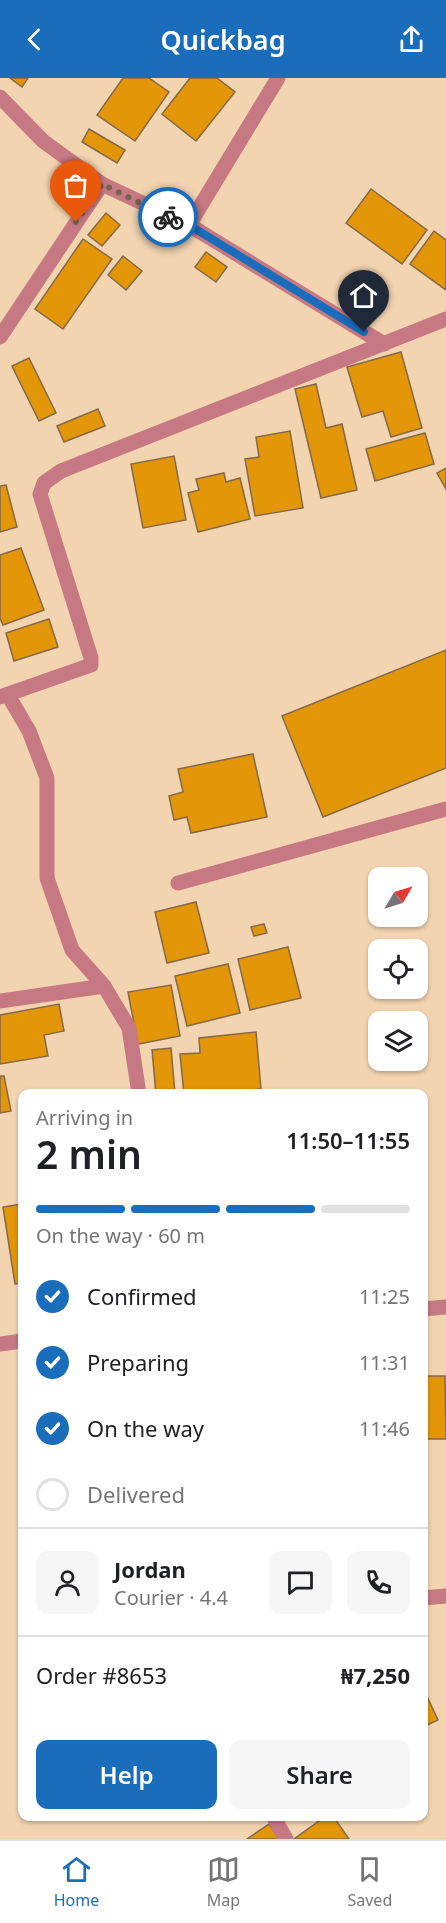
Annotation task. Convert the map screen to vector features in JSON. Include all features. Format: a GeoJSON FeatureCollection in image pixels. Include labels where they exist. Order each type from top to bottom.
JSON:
{"type":"FeatureCollection","features":[{"type":"Feature","properties":{"kind":"street"},"geometry":{"type":"LineString","coordinates":[[189,225],[279,78]]}},
{"type":"Feature","properties":{"kind":"street"},"geometry":{"type":"LineString","coordinates":[[0,97],[43,141],[102,184],[189,225],[384,344]]}},
{"type":"Feature","properties":{"kind":"street"},"geometry":{"type":"LineString","coordinates":[[0,337],[102,184]]}},
{"type":"Feature","properties":{"kind":"street"},"geometry":{"type":"LineString","coordinates":[[138,1089],[129,1028],[104,986],[72,950],[47,878],[47,778],[30,730],[4,696],[91,664],[40,494],[44,483],[61,471],[446,319]]}},
{"type":"Feature","properties":{"kind":"street"},"geometry":{"type":"LineString","coordinates":[[178,883],[446,809]]}},
{"type":"Feature","properties":{"kind":"street"},"geometry":{"type":"LineString","coordinates":[[0,1002],[104,986]]}},
{"type":"Feature","properties":{"kind":"street"},"geometry":{"type":"LineString","coordinates":[[428,1309],[446,1307]]}},
{"type":"Feature","properties":{"kind":"street"},"geometry":{"type":"LineString","coordinates":[[0,1344],[18,1342]]}},
{"type":"Feature","properties":{"kind":"street"},"geometry":{"type":"LineString","coordinates":[[428,1598],[446,1596]]}},
{"type":"Feature","properties":{"kind":"street"},"geometry":{"type":"LineString","coordinates":[[276,1821],[286,1839]]}},
{"type":"Feature","properties":{"kind":"building"},"geometry":{"type":"Polygon","coordinates":[[[10,78],[28,78],[22,87],[10,78]]]}},
{"type":"Feature","properties":{"kind":"building"},"geometry":{"type":"Polygon","coordinates":[[[123,78],[149,78],[169,92],[135,141],[97,115],[123,78]]]}},
{"type":"Feature","properties":{"kind":"building"},"geometry":{"type":"Polygon","coordinates":[[[190,78],[217,78],[235,92],[196,141],[162,114],[190,78]]]}},
{"type":"Feature","properties":{"kind":"building"},"geometry":{"type":"Polygon","coordinates":[[[89,129],[125,150],[117,163],[82,142],[89,129]]]}},
{"type":"Feature","properties":{"kind":"building"},"geometry":{"type":"Polygon","coordinates":[[[371,189],[427,230],[402,264],[346,223],[371,189]]]}},
{"type":"Feature","properties":{"kind":"building"},"geometry":{"type":"Polygon","coordinates":[[[106,213],[120,225],[102,246],[88,235],[106,213]]]}},
{"type":"Feature","properties":{"kind":"building"},"geometry":{"type":"Polygon","coordinates":[[[434,231],[446,240],[446,290],[410,264],[434,231]]]}},
{"type":"Feature","properties":{"kind":"building"},"geometry":{"type":"Polygon","coordinates":[[[83,239],[112,259],[63,329],[35,309],[83,239]]]}},
{"type":"Feature","properties":{"kind":"building"},"geometry":{"type":"Polygon","coordinates":[[[206,252],[227,267],[216,282],[195,267],[206,252]]]}},
{"type":"Feature","properties":{"kind":"building"},"geometry":{"type":"Polygon","coordinates":[[[123,256],[142,271],[126,290],[108,275],[123,256]]]}},
{"type":"Feature","properties":{"kind":"building"},"geometry":{"type":"Polygon","coordinates":[[[401,352],[422,428],[391,437],[383,411],[362,417],[347,367],[401,352]]]}},
{"type":"Feature","properties":{"kind":"building"},"geometry":{"type":"Polygon","coordinates":[[[29,358],[56,413],[39,421],[12,366],[29,358]]]}},
{"type":"Feature","properties":{"kind":"building"},"geometry":{"type":"Polygon","coordinates":[[[316,384],[326,428],[342,424],[357,490],[321,498],[295,389],[316,384]]]}},
{"type":"Feature","properties":{"kind":"building"},"geometry":{"type":"Polygon","coordinates":[[[98,409],[105,426],[64,442],[57,426],[98,409]]]}},
{"type":"Feature","properties":{"kind":"building"},"geometry":{"type":"Polygon","coordinates":[[[290,431],[303,508],[255,516],[245,459],[259,457],[256,437],[290,431]]]}},
{"type":"Feature","properties":{"kind":"building"},"geometry":{"type":"Polygon","coordinates":[[[425,433],[434,464],[375,481],[366,449],[425,433]]]}},
{"type":"Feature","properties":{"kind":"building"},"geometry":{"type":"Polygon","coordinates":[[[174,456],[186,520],[143,528],[131,464],[174,456]]]}},
{"type":"Feature","properties":{"kind":"building"},"geometry":{"type":"Polygon","coordinates":[[[446,468],[446,489],[437,473],[446,468]]]}},
{"type":"Feature","properties":{"kind":"building"},"geometry":{"type":"Polygon","coordinates":[[[224,473],[226,482],[240,478],[250,519],[198,532],[188,493],[199,490],[196,479],[224,473]]]}},
{"type":"Feature","properties":{"kind":"building"},"geometry":{"type":"Polygon","coordinates":[[[6,485],[17,527],[0,532],[0,486],[6,485]]]}},
{"type":"Feature","properties":{"kind":"building"},"geometry":{"type":"Polygon","coordinates":[[[21,548],[44,610],[3,625],[0,618],[0,555],[21,548]]]}},
{"type":"Feature","properties":{"kind":"building"},"geometry":{"type":"Polygon","coordinates":[[[49,619],[58,647],[14,661],[6,633],[49,619]]]}},
{"type":"Feature","properties":{"kind":"building"},"geometry":{"type":"Polygon","coordinates":[[[446,650],[446,768],[323,817],[282,716],[446,650]]]}},
{"type":"Feature","properties":{"kind":"building"},"geometry":{"type":"Polygon","coordinates":[[[253,754],[267,817],[191,833],[187,817],[174,820],[169,796],[183,792],[178,769],[253,754]]]}},
{"type":"Feature","properties":{"kind":"building"},"geometry":{"type":"Polygon","coordinates":[[[196,902],[209,953],[167,963],[155,912],[196,902]]]}},
{"type":"Feature","properties":{"kind":"building"},"geometry":{"type":"Polygon","coordinates":[[[264,924],[267,933],[254,936],[251,927],[264,924]]]}},
{"type":"Feature","properties":{"kind":"building"},"geometry":{"type":"Polygon","coordinates":[[[288,947],[301,998],[250,1010],[238,959],[288,947]]]}},
{"type":"Feature","properties":{"kind":"building"},"geometry":{"type":"Polygon","coordinates":[[[228,964],[240,1013],[187,1026],[175,976],[228,964]]]}},
{"type":"Feature","properties":{"kind":"building"},"geometry":{"type":"Polygon","coordinates":[[[171,985],[180,1036],[138,1044],[128,992],[171,985]]]}},
{"type":"Feature","properties":{"kind":"building"},"geometry":{"type":"Polygon","coordinates":[[[59,1004],[64,1031],[44,1035],[48,1056],[0,1064],[0,1015],[59,1004]]]}},
{"type":"Feature","properties":{"kind":"building"},"geometry":{"type":"Polygon","coordinates":[[[256,1032],[261,1089],[184,1089],[180,1054],[200,1053],[199,1038],[256,1032]]]}},
{"type":"Feature","properties":{"kind":"building"},"geometry":{"type":"Polygon","coordinates":[[[171,1048],[175,1089],[156,1089],[152,1050],[171,1048]]]}},
{"type":"Feature","properties":{"kind":"building"},"geometry":{"type":"Polygon","coordinates":[[[0,1076],[4,1076],[11,1111],[0,1113],[0,1076]]]}},
{"type":"Feature","properties":{"kind":"building"},"geometry":{"type":"Polygon","coordinates":[[[18,1205],[18,1284],[15,1284],[3,1207],[18,1205]]]}},
{"type":"Feature","properties":{"kind":"building"},"geometry":{"type":"Polygon","coordinates":[[[428,1376],[445,1376],[446,1439],[428,1439],[428,1376]]]}},
{"type":"Feature","properties":{"kind":"building"},"geometry":{"type":"Polygon","coordinates":[[[428,1699],[438,1720],[428,1725],[428,1699]]]}},
{"type":"Feature","properties":{"kind":"building"},"geometry":{"type":"Polygon","coordinates":[[[319,1821],[336,1821],[349,1839],[294,1839],[319,1821]]]}},
{"type":"Feature","properties":{"kind":"building"},"geometry":{"type":"Polygon","coordinates":[[[269,1824],[279,1839],[247,1839],[269,1824]]]}},
{"type":"Feature","properties":{"kind":"way so far"},"geometry":{"type":"LineString","coordinates":[[76,222],[102,184],[168,217]]}},
{"type":"Feature","properties":{"kind":"route"},"geometry":{"type":"LineString","coordinates":[[168,217],[189,225],[364,332]]}}]}
